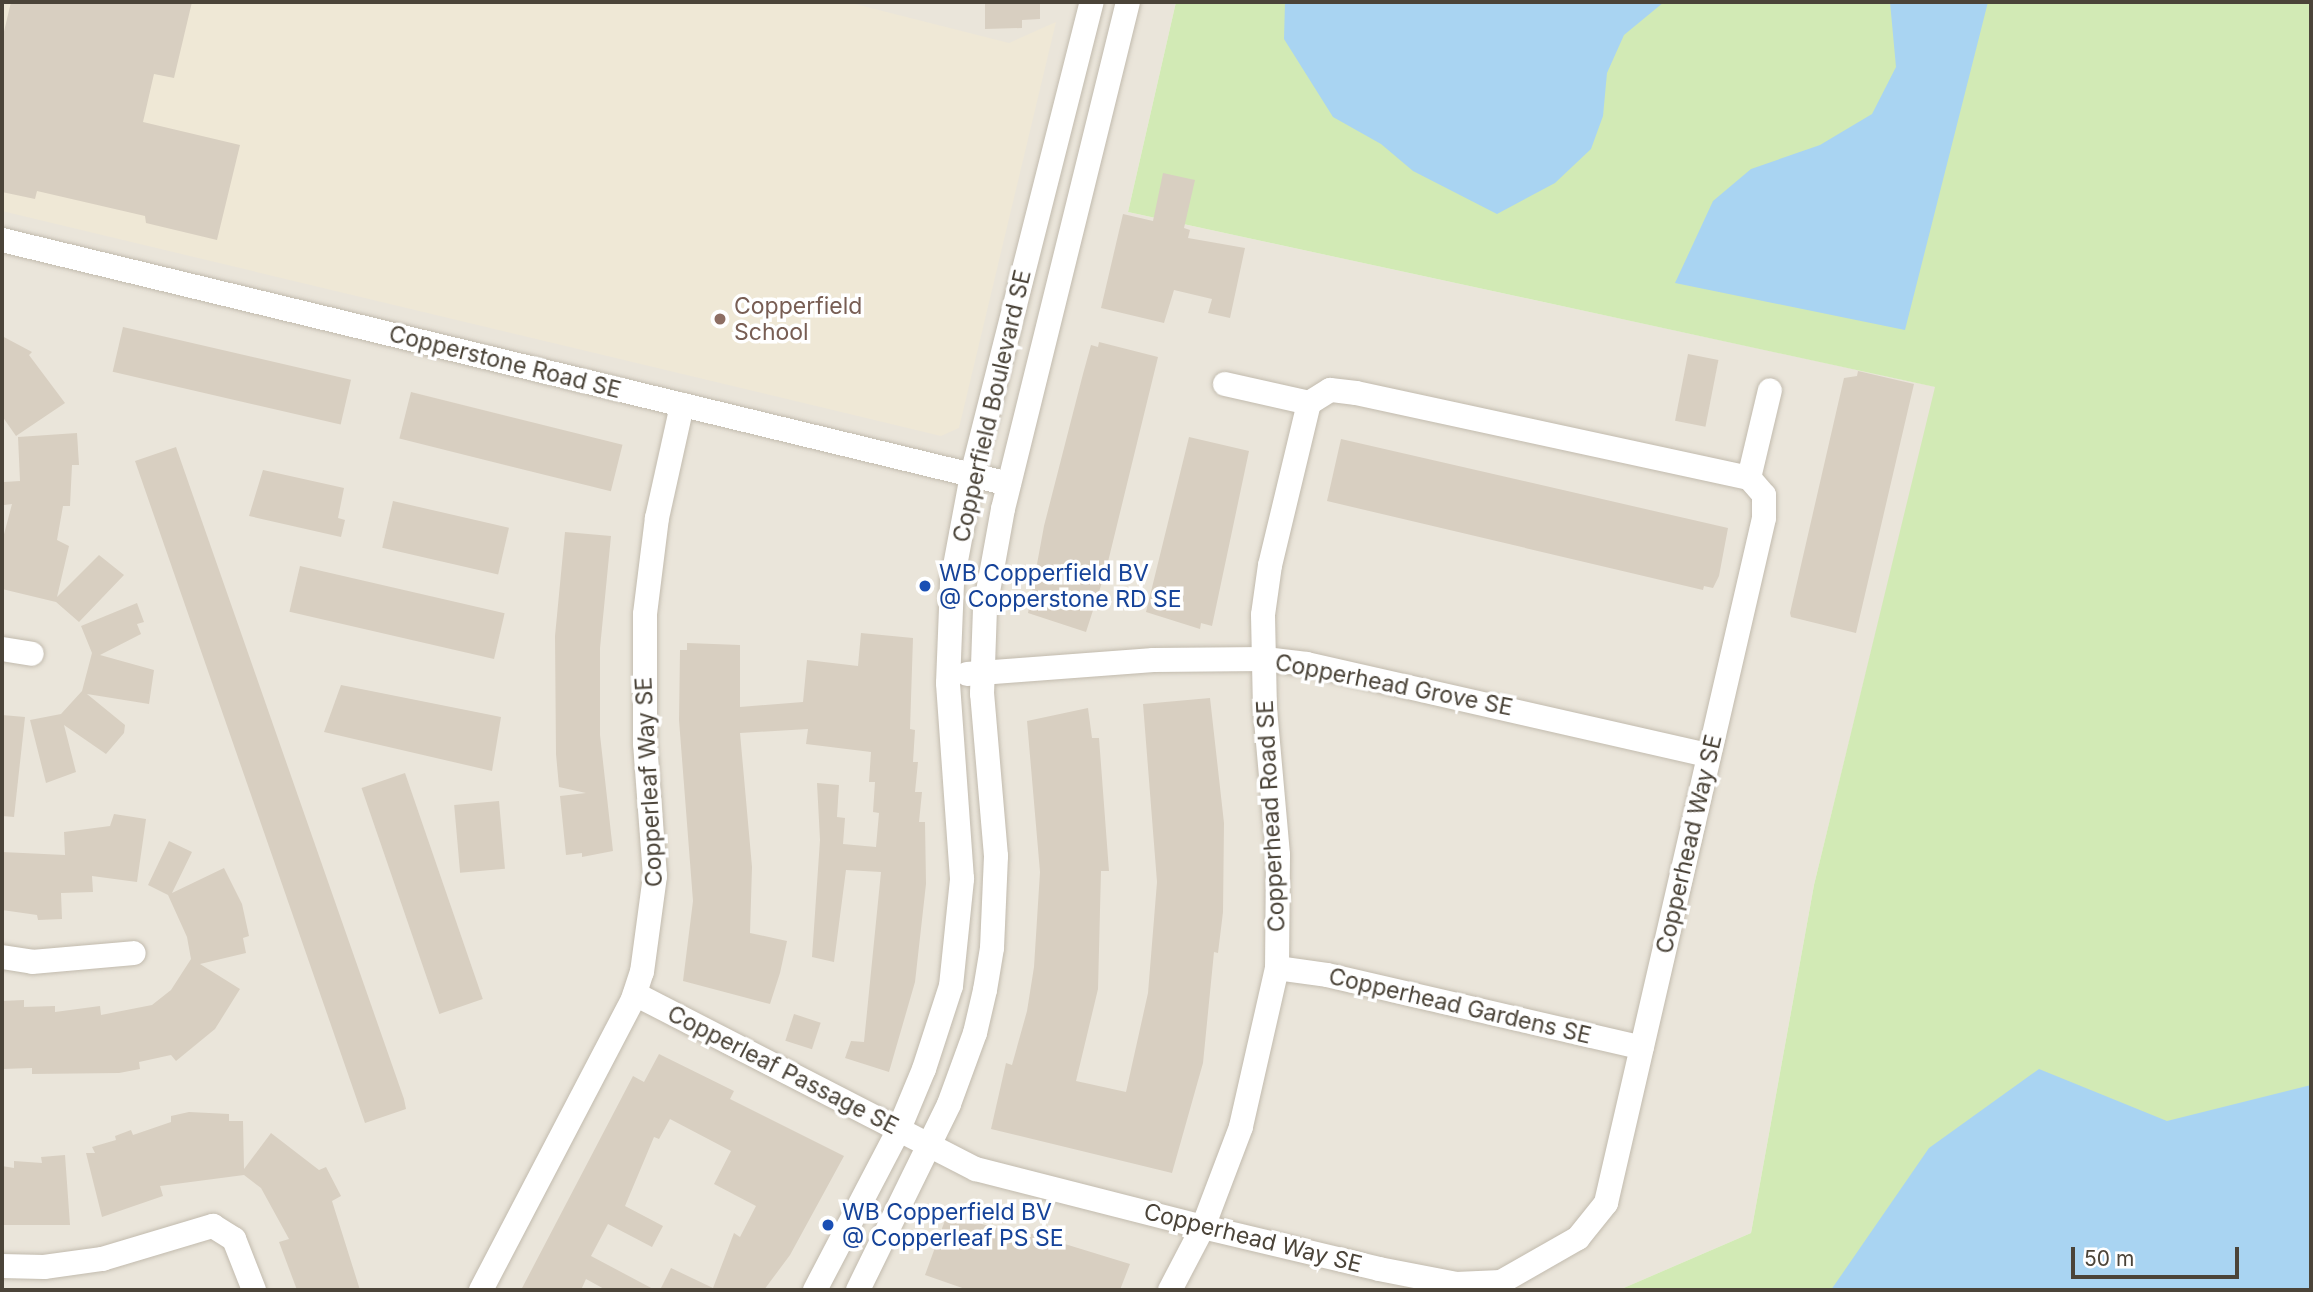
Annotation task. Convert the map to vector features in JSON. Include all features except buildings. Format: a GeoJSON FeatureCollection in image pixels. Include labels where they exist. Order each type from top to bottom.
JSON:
{"type":"FeatureCollection","features":[{"type":"Feature","properties":{"kind":"street","name":"Copperfield Boulevard SE"},"geometry":{"type":"LineString","coordinates":[[815,1290],[899,1129],[940,1026],[958,934],[961,834],[948,675],[952,582],[972,475],[1092,2]]}},
{"type":"Feature","properties":{"kind":"street","name":"Copperfield Boulevard SE"},"geometry":{"type":"LineString","coordinates":[[858,1290],[930,1146],[975,1033],[992,948],[996,856],[981,673],[985,608],[1009,484],[1128,2]]}},
{"type":"Feature","properties":{"kind":"street","name":"Copperstone Road SE"},"geometry":{"type":"LineString","coordinates":[[2,240],[1009,484]]}},
{"type":"Feature","properties":{"kind":"street"},"geometry":{"type":"LineString","coordinates":[[1225,384],[1309,403],[1330,390],[1356,393],[1749,478],[1770,390]]}},
{"type":"Feature","properties":{"kind":"street"},"geometry":{"type":"LineString","coordinates":[[1265,659],[1263,615],[1270,565],[1309,403]]}},
{"type":"Feature","properties":{"kind":"street","name":"Copperleaf Way SE"},"geometry":{"type":"LineString","coordinates":[[481,1290],[635,994],[649,941],[655,876],[645,744],[645,614],[657,518],[682,405]]}},
{"type":"Feature","properties":{"kind":"street","name":"Copperhead Way SE"},"geometry":{"type":"LineString","coordinates":[[930,1146],[976,1169],[1203,1227],[1456,1284],[1501,1282],[1578,1238],[1606,1203],[1764,518],[1764,495],[1749,478]]}},
{"type":"Feature","properties":{"kind":"street"},"geometry":{"type":"LineString","coordinates":[[2,649],[32,654]]}},
{"type":"Feature","properties":{"kind":"street","name":"Copperhead Grove SE"},"geometry":{"type":"LineString","coordinates":[[948,675],[1153,660],[1265,659],[1373,678],[1709,755]]}},
{"type":"Feature","properties":{"kind":"street","name":"Copperhead Road SE"},"geometry":{"type":"LineString","coordinates":[[1170,1290],[1203,1227],[1241,1127],[1278,968],[1278,855],[1265,659]]}},
{"type":"Feature","properties":{"kind":"street"},"geometry":{"type":"LineString","coordinates":[[2,957],[32,962],[134,953]]}},
{"type":"Feature","properties":{"kind":"street","name":"Copperhead Gardens SE"},"geometry":{"type":"LineString","coordinates":[[1278,968],[1327,975],[1642,1048]]}},
{"type":"Feature","properties":{"kind":"street","name":"Copperleaf Passage SE"},"geometry":{"type":"LineString","coordinates":[[635,994],[930,1146]]}},
{"type":"Feature","properties":{"kind":"street"},"geometry":{"type":"LineString","coordinates":[[2,1265],[44,1267],[102,1259],[213,1226],[234,1239],[254,1290]]}},
{"type":"Feature","properties":{"kind":"shaded area"},"geometry":{"type":"Polygon","coordinates":[[[2,2],[1176,2],[1128,212],[1936,387],[1814,885],[1751,1233],[1619,1290],[2,1290],[2,2]]]}},
{"type":"Feature","properties":{"kind":"shaded area","name":"Copperfield School"},"geometry":{"type":"Polygon","coordinates":[[[2,2],[847,2],[1009,43],[1056,22],[959,428],[941,436],[2,211],[2,2]]]}},
{"type":"Feature","properties":{"kind":"green space"},"geometry":{"type":"Polygon","coordinates":[[[1176,2],[2311,2],[2311,1290],[1619,1290],[1751,1233],[1814,885],[1935,387],[1128,212],[1176,2]]]}},
{"type":"Feature","properties":{"kind":"water"},"geometry":{"type":"Polygon","coordinates":[[[1285,2],[1664,2],[1624,35],[1607,73],[1603,116],[1591,149],[1555,183],[1497,214],[1413,171],[1381,144],[1333,117],[1284,39],[1285,2]]]}},
{"type":"Feature","properties":{"kind":"water"},"geometry":{"type":"Polygon","coordinates":[[[1890,2],[1988,2],[1905,330],[1675,283],[1713,201],[1751,169],[1820,145],[1872,114],[1896,67],[1890,2]]]}},
{"type":"Feature","properties":{"kind":"water"},"geometry":{"type":"Polygon","coordinates":[[[2039,1069],[2167,1121],[2311,1085],[2311,1290],[1831,1290],[1929,1148],[2039,1069]]]}},
{"type":"Feature","properties":{"kind":"place","name":"Copperfield School"},"geometry":{"type":"Point","coordinates":[720,319]}},
{"type":"Feature","properties":{"kind":"place","name":"WB Copperfield BV @ Copperstone RD SE"},"geometry":{"type":"Point","coordinates":[925,586]}},
{"type":"Feature","properties":{"kind":"place","name":"WB Copperfield BV @ Copperleaf PS SE"},"geometry":{"type":"Point","coordinates":[828,1225]}}]}
